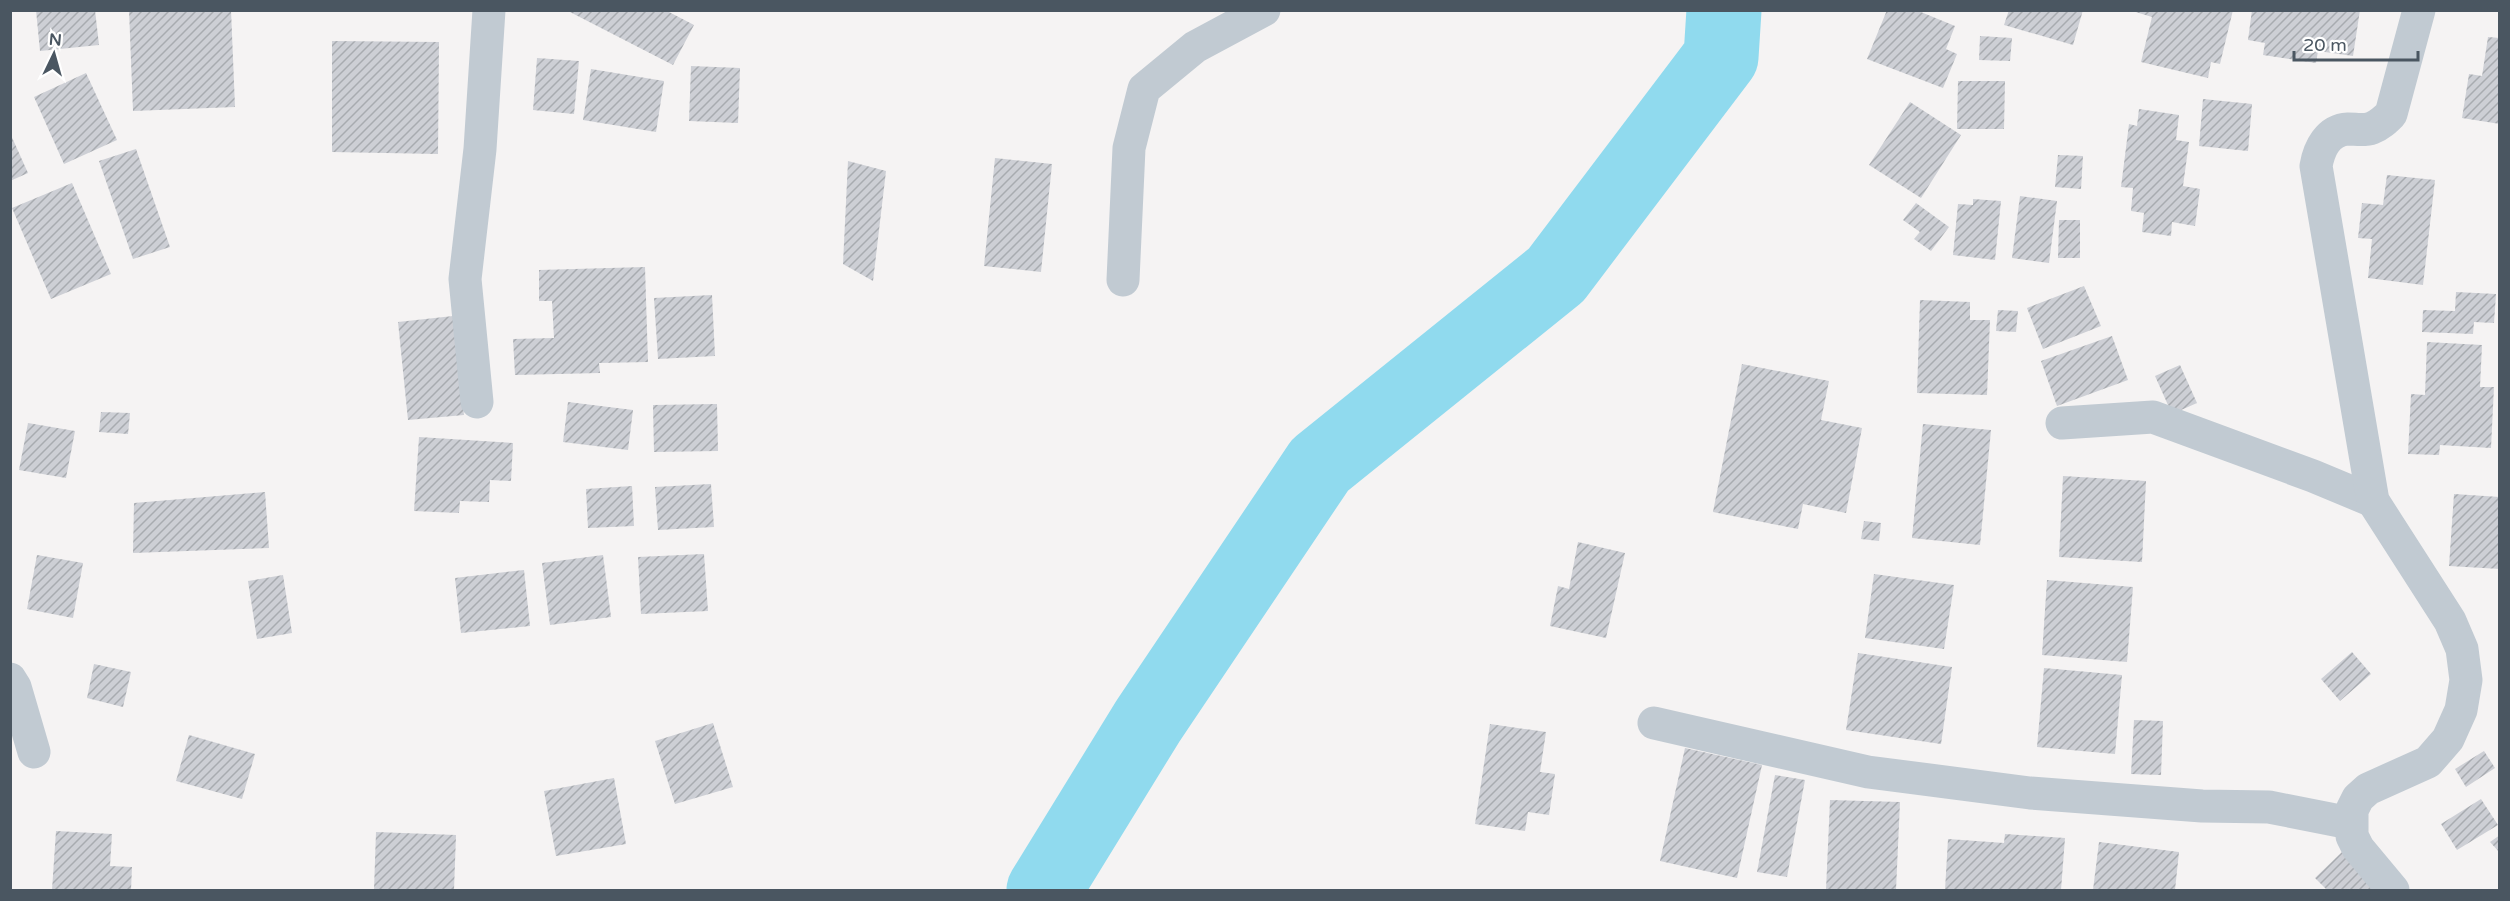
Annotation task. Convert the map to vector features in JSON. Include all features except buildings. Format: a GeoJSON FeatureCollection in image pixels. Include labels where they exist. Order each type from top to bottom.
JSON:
{"type":"FeatureCollection","features":[{"type":"Feature","properties":{"kind":"street"},"geometry":{"type":"LineString","coordinates":[[477,402],[465,279],[480,149],[489,10]]}},
{"type":"Feature","properties":{"kind":"street"},"geometry":{"type":"LineString","coordinates":[[1123,280],[1129,148],[1144,89],[1195,47],[1264,10]]}},
{"type":"Feature","properties":{"kind":"street"},"geometry":{"type":"LineString","coordinates":[[2393,891],[2358,848],[2352,836],[2350,823],[2352,810],[2358,798],[2368,789],[2428,762],[2448,738],[2461,710],[2466,680],[2462,649],[2450,621],[2373,501],[2316,166],[2321,148],[2334,134],[2345,129],[2371,128],[2382,123],[2391,114],[2419,10]]}},
{"type":"Feature","properties":{"kind":"street"},"geometry":{"type":"LineString","coordinates":[[2062,423],[2153,417],[2313,476],[2373,501]]}},
{"type":"Feature","properties":{"kind":"street"},"geometry":{"type":"LineString","coordinates":[[10,679],[15,687],[34,752]]}},
{"type":"Feature","properties":{"kind":"street"},"geometry":{"type":"LineString","coordinates":[[1654,723],[1868,772],[2030,793],[2202,806],[2269,807],[2350,823]]}},
{"type":"Feature","properties":{"kind":"waterway"},"geometry":{"type":"LineString","coordinates":[[1044,890],[1148,721],[1320,465],[1556,275],[1721,57],[1724,10]]}}]}
